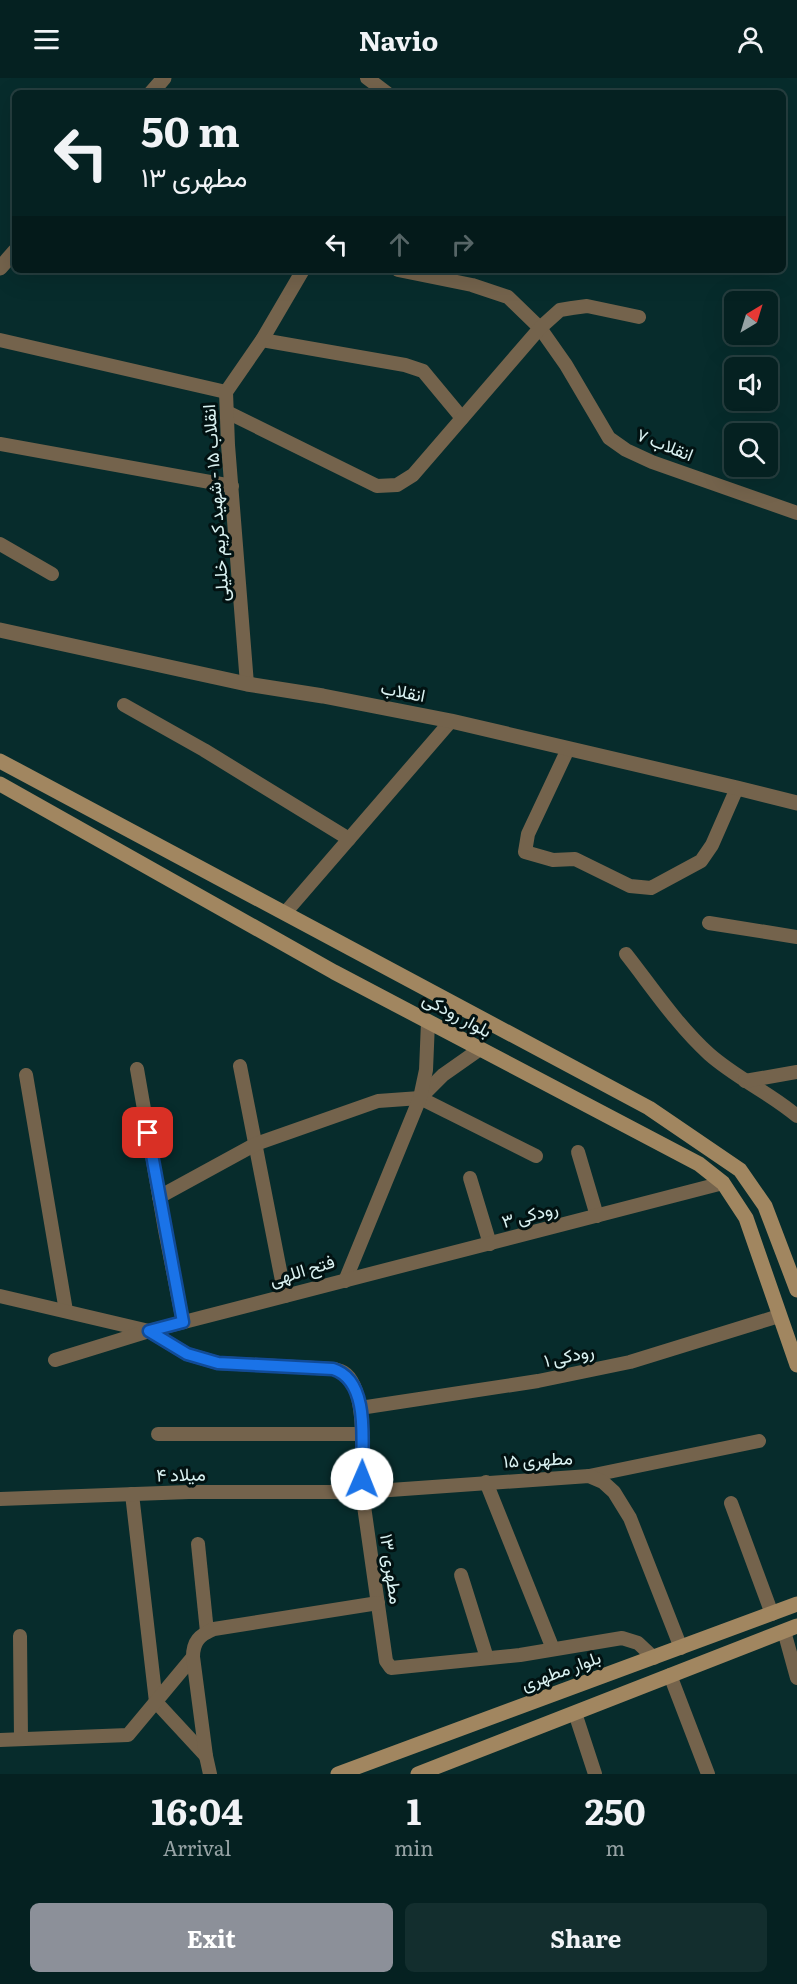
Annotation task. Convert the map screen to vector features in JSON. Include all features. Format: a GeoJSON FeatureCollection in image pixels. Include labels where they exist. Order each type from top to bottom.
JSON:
{"type":"FeatureCollection","features":[{"type":"Feature","properties":{"kind":"main road","name":"بلوار رودکی"},"geometry":{"type":"LineString","coordinates":[[0,761],[649,1108],[740,1170],[765,1206],[797,1290]]}},
{"type":"Feature","properties":{"kind":"main road","name":"بلوار رودکی"},"geometry":{"type":"LineString","coordinates":[[0,784],[334,972],[699,1164],[723,1183],[746,1218],[797,1365]]}},
{"type":"Feature","properties":{"kind":"main road","name":"بلوار مطهری"},"geometry":{"type":"LineString","coordinates":[[338,1774],[797,1604]]}},
{"type":"Feature","properties":{"kind":"main road"},"geometry":{"type":"LineString","coordinates":[[418,1774],[790,1629]]}},
{"type":"Feature","properties":{"kind":"street"},"geometry":{"type":"LineString","coordinates":[[154,90],[164,78]]}},
{"type":"Feature","properties":{"kind":"street"},"geometry":{"type":"LineString","coordinates":[[367,78],[383,90]]}},
{"type":"Feature","properties":{"kind":"street"},"geometry":{"type":"LineString","coordinates":[[0,268],[12,254]]}},
{"type":"Feature","properties":{"kind":"street","name":"انقلاب ۱۵ - شهید کریم خلیلی"},"geometry":{"type":"LineString","coordinates":[[247,684],[226,392],[262,340],[301,273]]}},
{"type":"Feature","properties":{"kind":"street","name":"انقلاب ۷"},"geometry":{"type":"LineString","coordinates":[[413,273],[472,285],[508,297],[540,328],[566,365],[609,438],[626,450],[652,462],[797,513]]}},
{"type":"Feature","properties":{"kind":"street"},"geometry":{"type":"LineString","coordinates":[[228,412],[377,486],[397,486],[413,475],[540,328],[560,310],[588,306],[639,316]]}},
{"type":"Feature","properties":{"kind":"street"},"geometry":{"type":"LineString","coordinates":[[0,340],[226,392]]}},
{"type":"Feature","properties":{"kind":"street"},"geometry":{"type":"LineString","coordinates":[[262,340],[405,365],[423,371],[462,418]]}},
{"type":"Feature","properties":{"kind":"street"},"geometry":{"type":"LineString","coordinates":[[0,444],[232,486]]}},
{"type":"Feature","properties":{"kind":"street"},"geometry":{"type":"LineString","coordinates":[[0,544],[52,574]]}},
{"type":"Feature","properties":{"kind":"street","name":"انقلاب"},"geometry":{"type":"LineString","coordinates":[[0,630],[247,684],[323,696],[451,722],[797,803]]}},
{"type":"Feature","properties":{"kind":"street"},"geometry":{"type":"LineString","coordinates":[[124,705],[204,750],[349,839]]}},
{"type":"Feature","properties":{"kind":"street"},"geometry":{"type":"LineString","coordinates":[[285,913],[451,722]]}},
{"type":"Feature","properties":{"kind":"street"},"geometry":{"type":"LineString","coordinates":[[568,749],[528,834],[525,852],[553,860],[575,859],[630,886],[651,888],[701,861],[712,846],[737,788]]}},
{"type":"Feature","properties":{"kind":"street"},"geometry":{"type":"LineString","coordinates":[[709,923],[797,936]]}},
{"type":"Feature","properties":{"kind":"street"},"geometry":{"type":"LineString","coordinates":[[626,954],[691,1035],[711,1055],[797,1116]]}},
{"type":"Feature","properties":{"kind":"street"},"geometry":{"type":"LineString","coordinates":[[420,1098],[426,1070],[428,1022]]}},
{"type":"Feature","properties":{"kind":"street"},"geometry":{"type":"LineString","coordinates":[[420,1098],[443,1075],[480,1049]]}},
{"type":"Feature","properties":{"kind":"street"},"geometry":{"type":"LineString","coordinates":[[240,1066],[285,1296]]}},
{"type":"Feature","properties":{"kind":"street"},"geometry":{"type":"LineString","coordinates":[[138,1069],[183,1322]]}},
{"type":"Feature","properties":{"kind":"street"},"geometry":{"type":"LineString","coordinates":[[745,1081],[797,1072]]}},
{"type":"Feature","properties":{"kind":"street"},"geometry":{"type":"LineString","coordinates":[[26,1075],[66,1311]]}},
{"type":"Feature","properties":{"kind":"street"},"geometry":{"type":"LineString","coordinates":[[159,1197],[255,1144],[378,1101],[420,1098],[536,1156]]}},
{"type":"Feature","properties":{"kind":"street","name":"فتح اللهی"},"geometry":{"type":"LineString","coordinates":[[55,1360],[149,1331],[345,1281],[420,1098]]}},
{"type":"Feature","properties":{"kind":"street"},"geometry":{"type":"LineString","coordinates":[[578,1152],[597,1216]]}},
{"type":"Feature","properties":{"kind":"street"},"geometry":{"type":"LineString","coordinates":[[470,1178],[490,1244]]}},
{"type":"Feature","properties":{"kind":"street","name":"رودکی ۳"},"geometry":{"type":"LineString","coordinates":[[345,1281],[723,1183]]}},
{"type":"Feature","properties":{"kind":"street","name":"فتح اللهی"},"geometry":{"type":"LineString","coordinates":[[0,1296],[149,1331]]}},
{"type":"Feature","properties":{"kind":"street","name":"رودکی ۱"},"geometry":{"type":"LineString","coordinates":[[360,1408],[538,1381],[630,1362],[779,1316]]}},
{"type":"Feature","properties":{"kind":"street","name":"مطهری ۱۳"},"geometry":{"type":"LineString","coordinates":[[149,1331],[187,1354],[218,1363],[333,1369],[343,1372],[349,1378],[354,1386],[360,1408],[363,1434],[362,1492],[386,1661],[391,1668],[487,1658],[622,1638],[638,1643],[654,1658]]}},
{"type":"Feature","properties":{"kind":"street"},"geometry":{"type":"LineString","coordinates":[[158,1434],[363,1434]]}},
{"type":"Feature","properties":{"kind":"street"},"geometry":{"type":"LineString","coordinates":[[589,1476],[759,1441]]}},
{"type":"Feature","properties":{"kind":"street","name":"مطهری ۱۵"},"geometry":{"type":"LineString","coordinates":[[362,1492],[589,1476],[603,1482],[614,1492],[630,1518],[681,1647]]}},
{"type":"Feature","properties":{"kind":"street"},"geometry":{"type":"LineString","coordinates":[[486,1482],[553,1649]]}},
{"type":"Feature","properties":{"kind":"street","name":"میلاد ۴"},"geometry":{"type":"LineString","coordinates":[[0,1499],[189,1492],[362,1492]]}},
{"type":"Feature","properties":{"kind":"street"},"geometry":{"type":"LineString","coordinates":[[132,1494],[156,1702],[206,1756]]}},
{"type":"Feature","properties":{"kind":"street"},"geometry":{"type":"LineString","coordinates":[[730,1503],[772,1614]]}},
{"type":"Feature","properties":{"kind":"street"},"geometry":{"type":"LineString","coordinates":[[198,1544],[203,1634],[193,1648],[193,1657],[210,1774]]}},
{"type":"Feature","properties":{"kind":"street"},"geometry":{"type":"LineString","coordinates":[[461,1575],[487,1658]]}},
{"type":"Feature","properties":{"kind":"street"},"geometry":{"type":"LineString","coordinates":[[203,1634],[378,1603]]}},
{"type":"Feature","properties":{"kind":"street"},"geometry":{"type":"LineString","coordinates":[[790,1629],[797,1678]]}},
{"type":"Feature","properties":{"kind":"street"},"geometry":{"type":"LineString","coordinates":[[20,1636],[21,1739]]}},
{"type":"Feature","properties":{"kind":"street"},"geometry":{"type":"LineString","coordinates":[[0,1740],[128,1735],[193,1657]]}},
{"type":"Feature","properties":{"kind":"street"},"geometry":{"type":"LineString","coordinates":[[670,1676],[708,1774]]}},
{"type":"Feature","properties":{"kind":"street"},"geometry":{"type":"LineString","coordinates":[[575,1713],[595,1774]]}},
{"type":"Feature","properties":{"kind":"route"},"geometry":{"type":"LineString","coordinates":[[148,1133],[183,1322],[149,1331],[187,1354],[218,1363],[333,1369],[343,1372],[354,1386],[360,1408],[363,1434],[362,1479]]}}]}
